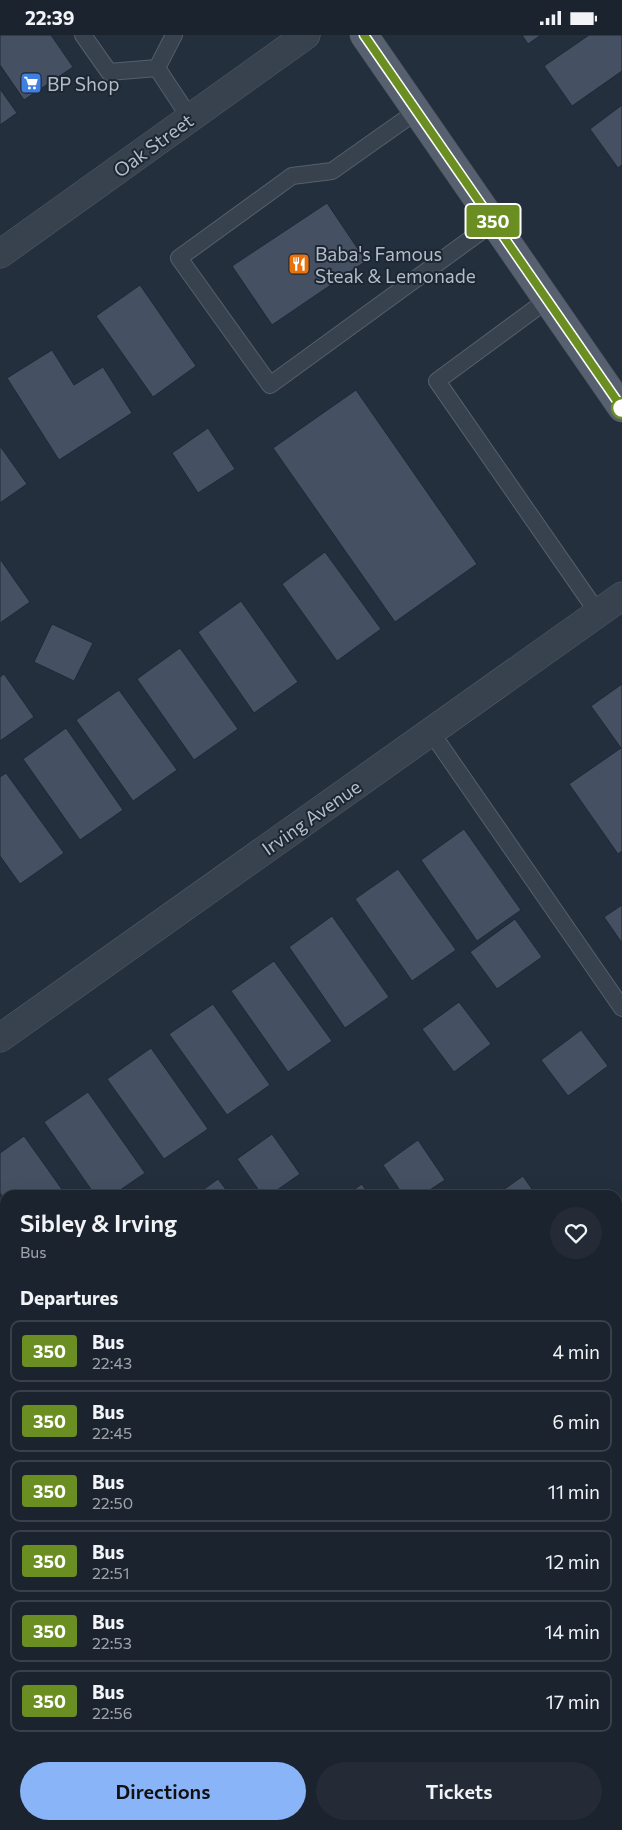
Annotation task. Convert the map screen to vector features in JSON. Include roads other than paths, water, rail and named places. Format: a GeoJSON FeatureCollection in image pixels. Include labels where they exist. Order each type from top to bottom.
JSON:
{"type":"FeatureCollection","features":[{"type":"Feature","properties":{"kind":"main road"},"geometry":{"type":"LineString","coordinates":[[364,35],[622,407]]}},
{"type":"Feature","properties":{"kind":"street","name":"Oak Street"},"geometry":{"type":"LineString","coordinates":[[0,254],[306,35]]}},
{"type":"Feature","properties":{"kind":"street","name":"Irving Avenue"},"geometry":{"type":"LineString","coordinates":[[0,1038],[622,596]]}},
{"type":"Feature","properties":{"kind":"lane"},"geometry":{"type":"LineString","coordinates":[[83,35],[110,71],[157,68]]}},
{"type":"Feature","properties":{"kind":"lane"},"geometry":{"type":"LineString","coordinates":[[157,68],[174,35]]}},
{"type":"Feature","properties":{"kind":"lane"},"geometry":{"type":"LineString","coordinates":[[157,68],[190,118]]}},
{"type":"Feature","properties":{"kind":"lane"},"geometry":{"type":"LineString","coordinates":[[417,111],[332,171],[292,175],[179,258],[270,385],[494,222]]}},
{"type":"Feature","properties":{"kind":"lane"},"geometry":{"type":"LineString","coordinates":[[547,300],[437,381],[598,613]]}},
{"type":"Feature","properties":{"kind":"lane"},"geometry":{"type":"LineString","coordinates":[[431,732],[622,1008]]}},
{"type":"Feature","properties":{"kind":"place","name":"BP Shop"},"geometry":{"type":"Point","coordinates":[31,83]}},
{"type":"Feature","properties":{"kind":"place","name":"Baba's Famous Steak & Lemonade"},"geometry":{"type":"Point","coordinates":[299,264]}}]}
